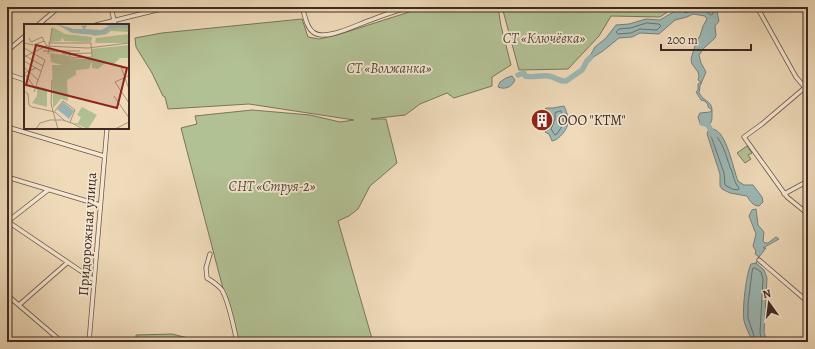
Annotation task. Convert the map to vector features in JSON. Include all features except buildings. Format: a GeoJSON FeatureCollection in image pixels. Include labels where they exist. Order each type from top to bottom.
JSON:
{"type":"FeatureCollection","features":[{"type":"Feature","properties":{"kind":"street"},"geometry":{"type":"LineString","coordinates":[[39,24],[58,7]]}},
{"type":"Feature","properties":{"kind":"street"},"geometry":{"type":"LineString","coordinates":[[111,7],[114,23],[169,7]]}},
{"type":"Feature","properties":{"kind":"street"},"geometry":{"type":"LineString","coordinates":[[302,7],[311,31],[322,35],[346,30],[409,7]]}},
{"type":"Feature","properties":{"kind":"street"},"geometry":{"type":"LineString","coordinates":[[757,7],[796,77],[807,86],[808,91]]}},
{"type":"Feature","properties":{"kind":"street"},"geometry":{"type":"LineString","coordinates":[[7,52],[24,37]]}},
{"type":"Feature","properties":{"kind":"street"},"geometry":{"type":"LineString","coordinates":[[7,74],[24,80]]}},
{"type":"Feature","properties":{"kind":"street"},"geometry":{"type":"LineString","coordinates":[[807,86],[762,124],[744,137],[784,194],[808,214]]}},
{"type":"Feature","properties":{"kind":"street"},"geometry":{"type":"LineString","coordinates":[[7,127],[104,156]]}},
{"type":"Feature","properties":{"kind":"street","name":"Придорожная улица"},"geometry":{"type":"LineString","coordinates":[[89,342],[106,129]]}},
{"type":"Feature","properties":{"kind":"street"},"geometry":{"type":"LineString","coordinates":[[7,177],[100,205]]}},
{"type":"Feature","properties":{"kind":"street"},"geometry":{"type":"LineString","coordinates":[[784,194],[808,181]]}},
{"type":"Feature","properties":{"kind":"street"},"geometry":{"type":"LineString","coordinates":[[48,190],[7,222],[94,280]]}},
{"type":"Feature","properties":{"kind":"street"},"geometry":{"type":"LineString","coordinates":[[210,254],[206,268],[207,278],[218,286],[223,292],[237,342]]}},
{"type":"Feature","properties":{"kind":"street"},"geometry":{"type":"LineString","coordinates":[[759,260],[808,302]]}},
{"type":"Feature","properties":{"kind":"street"},"geometry":{"type":"LineString","coordinates":[[19,305],[67,263]]}},
{"type":"Feature","properties":{"kind":"street"},"geometry":{"type":"LineString","coordinates":[[7,295],[62,342]]}},
{"type":"Feature","properties":{"kind":"green space"},"geometry":{"type":"Polygon","coordinates":[[[425,7],[498,7],[501,26],[511,65],[492,77],[492,86],[454,98],[447,93],[420,104],[405,115],[371,119],[386,119],[397,163],[370,186],[358,209],[349,216],[338,221],[373,342],[237,342],[181,128],[197,124],[195,116],[252,110],[310,115],[340,122],[354,120],[249,104],[168,109],[165,97],[163,96],[152,73],[136,47],[135,38],[162,33],[302,19],[308,37],[319,39],[337,35],[425,7]]]}},
{"type":"Feature","properties":{"kind":"green space","name":"СТ «Ключёвка»"},"geometry":{"type":"Polygon","coordinates":[[[502,7],[675,7],[660,17],[611,16],[599,36],[568,69],[519,70],[502,7]]]}},
{"type":"Feature","properties":{"kind":"green space"},"geometry":{"type":"Polygon","coordinates":[[[747,146],[752,153],[748,155],[751,159],[745,163],[737,153],[747,146]]]}},
{"type":"Feature","properties":{"kind":"green space"},"geometry":{"type":"Polygon","coordinates":[[[172,334],[188,338],[189,342],[97,342],[97,340],[136,340],[136,335],[172,334]]]}},
{"type":"Feature","properties":{"kind":"water"},"geometry":{"type":"Polygon","coordinates":[[[685,7],[716,7],[719,21],[715,26],[715,38],[699,55],[706,72],[700,86],[699,93],[710,104],[712,110],[708,107],[705,101],[701,100],[696,92],[698,90],[698,84],[701,82],[698,80],[698,72],[692,64],[691,59],[696,42],[707,19],[705,16],[693,14],[675,20],[659,34],[640,33],[632,37],[619,38],[603,51],[587,61],[595,47],[606,38],[616,25],[629,24],[646,19],[660,20],[685,7]]]}},
{"type":"Feature","properties":{"kind":"water"},"geometry":{"type":"Polygon","coordinates":[[[512,76],[515,80],[510,86],[506,88],[498,87],[500,82],[512,76]]]}},
{"type":"Feature","properties":{"kind":"water"},"geometry":{"type":"Polygon","coordinates":[[[564,106],[568,116],[568,125],[560,136],[552,141],[549,134],[545,132],[552,118],[545,109],[564,106]]]}},
{"type":"Feature","properties":{"kind":"water"},"geometry":{"type":"Polygon","coordinates":[[[712,110],[712,121],[708,126],[700,123],[698,117],[700,113],[710,112],[712,110]]]}},
{"type":"Feature","properties":{"kind":"water"},"geometry":{"type":"Polygon","coordinates":[[[713,129],[718,132],[726,144],[738,181],[744,185],[753,185],[762,197],[763,202],[759,206],[753,204],[747,196],[730,193],[722,189],[720,186],[720,174],[707,134],[708,131],[713,129]]]}},
{"type":"Feature","properties":{"kind":"water"},"geometry":{"type":"Polygon","coordinates":[[[756,209],[758,225],[764,232],[763,241],[768,243],[776,237],[779,239],[763,248],[766,248],[759,257],[755,254],[756,251],[753,246],[756,234],[749,216],[752,210],[756,209]]]}},
{"type":"Feature","properties":{"kind":"water"},"geometry":{"type":"Polygon","coordinates":[[[756,263],[764,270],[767,278],[764,333],[768,342],[753,342],[744,321],[744,301],[749,269],[751,264],[756,263]]]}},
{"type":"Feature","properties":{"kind":"waterway"},"geometry":{"type":"LineString","coordinates":[[518,75],[524,73],[525,76],[528,77],[550,76],[561,81],[566,81],[582,70],[591,57]]}},
{"type":"Feature","properties":{"kind":"waterway"},"geometry":{"type":"LineString","coordinates":[[702,123],[708,125],[714,136]]}},
{"type":"Feature","properties":{"kind":"waterway"},"geometry":{"type":"LineString","coordinates":[[756,264],[759,256]]}},
{"type":"Feature","properties":{"kind":"place","name":"ООО \"КТМ\""},"geometry":{"type":"Point","coordinates":[542,120]}},
{"type":"Feature","properties":{"kind":"park label","name":"СТ «Волжанка»"},"geometry":{"type":"Point","coordinates":[389,68]}},
{"type":"Feature","properties":{"kind":"park label","name":"СНТ «Струя-2»"},"geometry":{"type":"Point","coordinates":[272,186]}}]}
